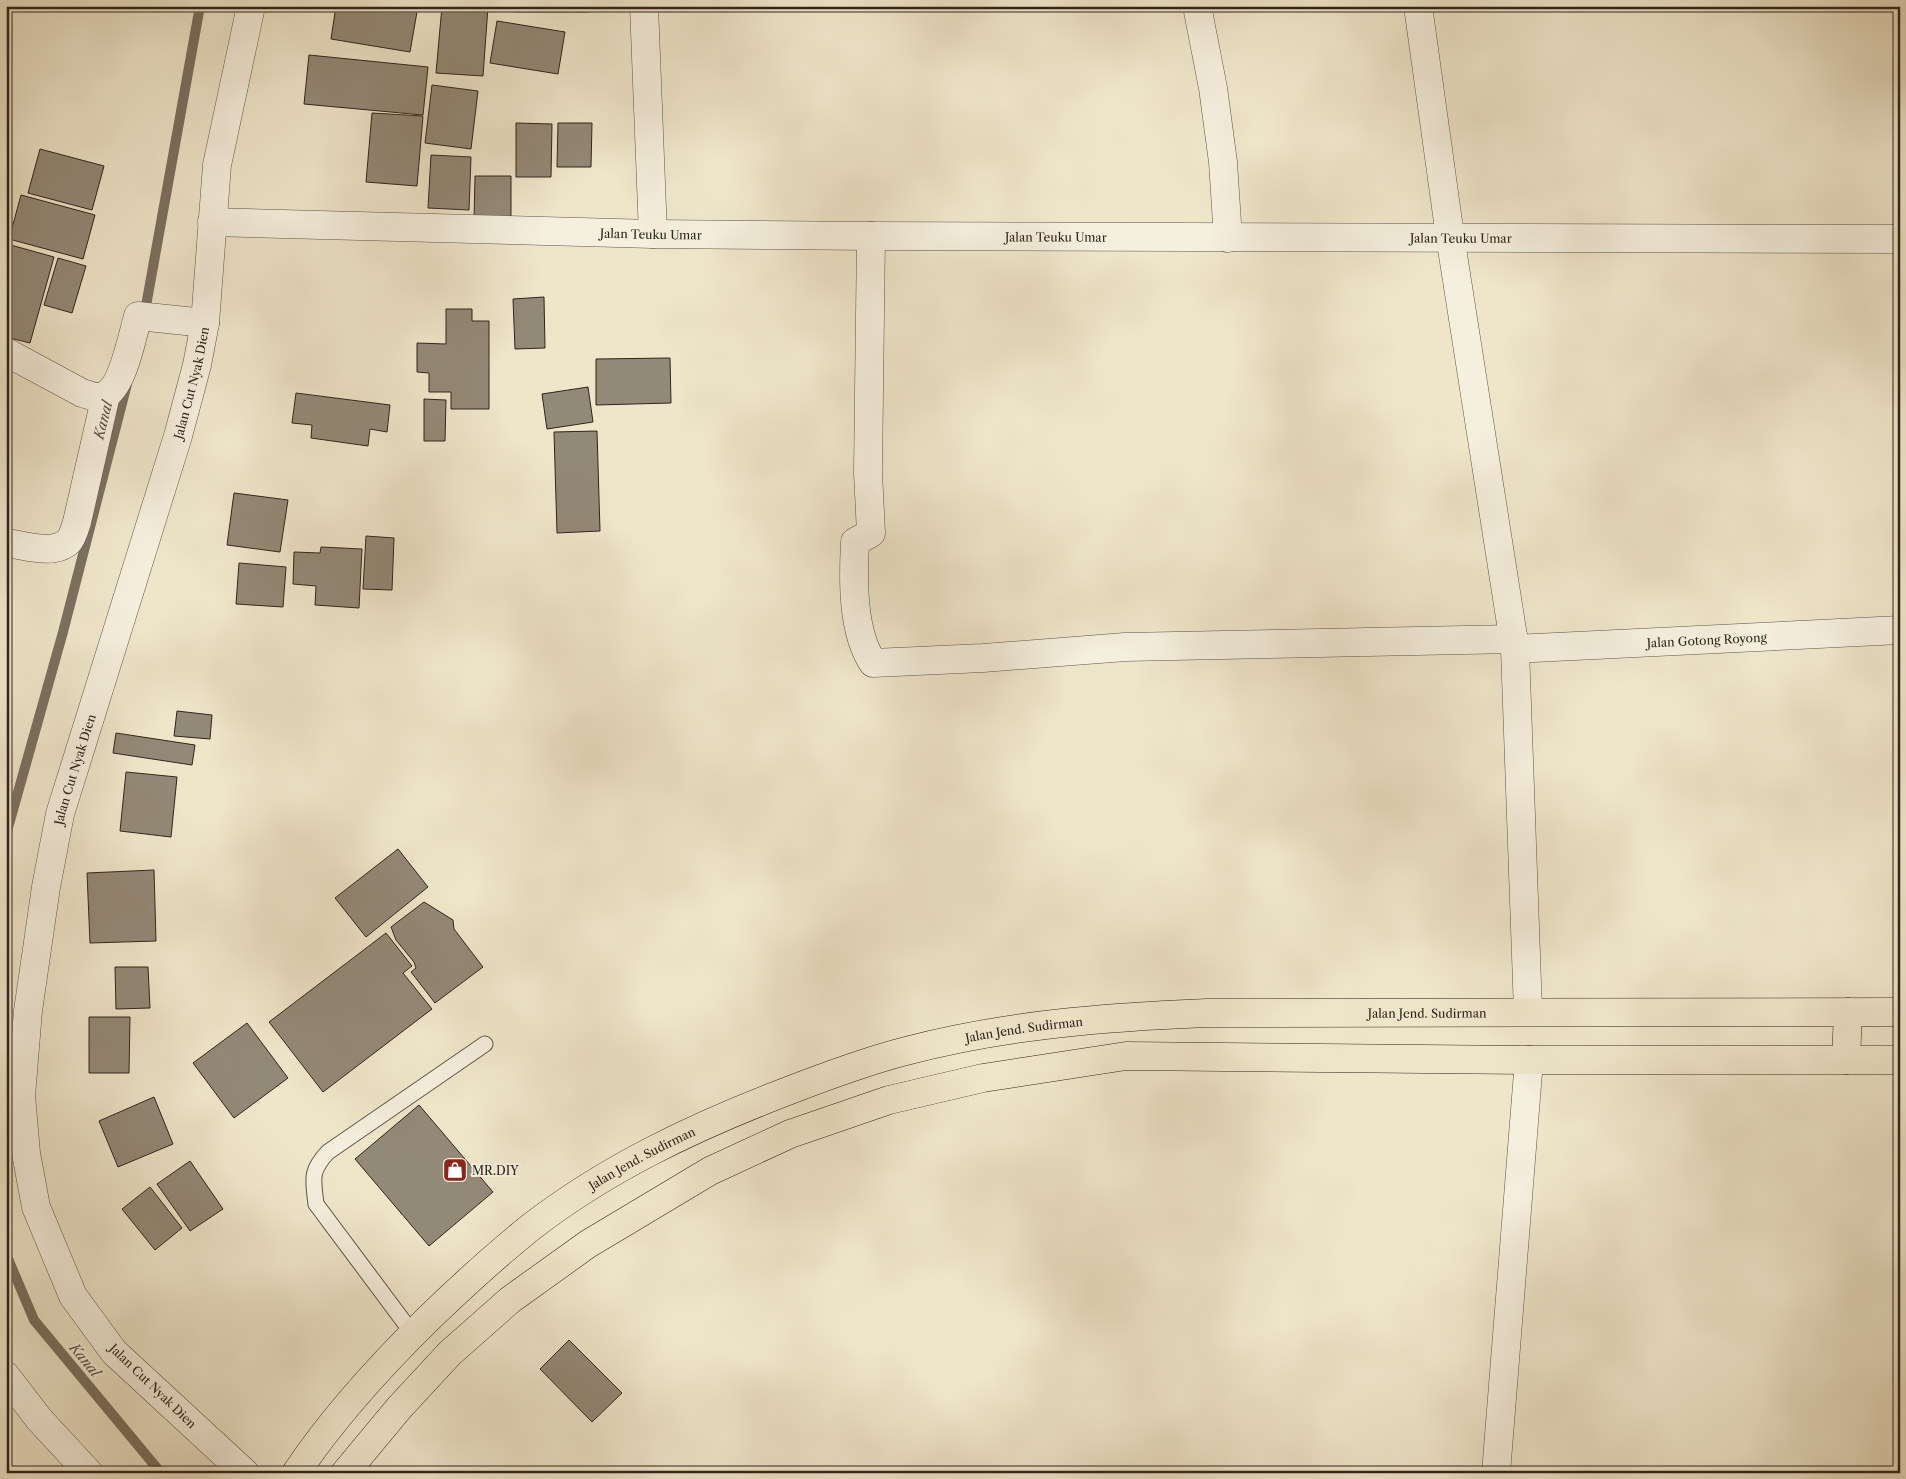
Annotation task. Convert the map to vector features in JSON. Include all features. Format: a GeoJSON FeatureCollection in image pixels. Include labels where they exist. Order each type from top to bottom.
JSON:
{"type":"FeatureCollection","features":[{"type":"Feature","properties":{"kind":"highway","name":"Jalan Jend. Sudirman"},"geometry":{"type":"LineString","coordinates":[[296,1473],[342,1409],[413,1334],[464,1285],[532,1226],[608,1176],[670,1141],[736,1111],[814,1080],[906,1051],[1048,1024],[1118,1017],[1207,1013],[1528,1011],[1900,1012]]}},
{"type":"Feature","properties":{"kind":"highway"},"geometry":{"type":"LineString","coordinates":[[1846,1060],[1848,1012]]}},
{"type":"Feature","properties":{"kind":"highway"},"geometry":{"type":"LineString","coordinates":[[345,1473],[450,1353],[510,1300],[588,1244],[710,1171],[790,1134],[889,1100],[983,1078],[1126,1056],[1529,1060],[1900,1060]]}},
{"type":"Feature","properties":{"kind":"street","name":"Jalan Cut Nyak Dien"},"geometry":{"type":"LineString","coordinates":[[245,1473],[114,1352],[73,1296],[36,1207],[26,1153],[21,1096],[28,1011],[46,887],[60,814],[178,436],[197,365],[217,165],[251,6]]}},
{"type":"Feature","properties":{"kind":"street"},"geometry":{"type":"LineString","coordinates":[[644,6],[653,234]]}},
{"type":"Feature","properties":{"kind":"street"},"geometry":{"type":"LineString","coordinates":[[1197,6],[1214,88],[1228,238]]}},
{"type":"Feature","properties":{"kind":"street"},"geometry":{"type":"LineString","coordinates":[[1418,6],[1450,236],[1514,644],[1528,1011]]}},
{"type":"Feature","properties":{"kind":"street","name":"Jalan Teuku Umar"},"geometry":{"type":"LineString","coordinates":[[212,222],[653,234],[1228,238],[1450,236],[1900,238]]}},
{"type":"Feature","properties":{"kind":"street","name":"Jalan Gotong Royong"},"geometry":{"type":"LineString","coordinates":[[871,236],[868,473],[872,532],[855,542],[853,590],[865,652],[873,663],[983,658],[1125,647],[1514,644],[1900,630]]}},
{"type":"Feature","properties":{"kind":"street"},"geometry":{"type":"LineString","coordinates":[[6,543],[48,549],[63,546],[70,539],[77,522],[106,395],[114,386],[124,366],[138,316],[200,322]]}},
{"type":"Feature","properties":{"kind":"street"},"geometry":{"type":"LineString","coordinates":[[6,352],[82,393],[92,397],[106,395]]}},
{"type":"Feature","properties":{"kind":"street"},"geometry":{"type":"LineString","coordinates":[[1496,1473],[1529,1060]]}},
{"type":"Feature","properties":{"kind":"street"},"geometry":{"type":"LineString","coordinates":[[6,1376],[39,1419],[89,1473]]}},
{"type":"Feature","properties":{"kind":"lane"},"geometry":{"type":"LineString","coordinates":[[413,1334],[316,1204],[314,1183],[316,1165],[328,1152],[485,1044]]}},
{"type":"Feature","properties":{"kind":"building"},"geometry":{"type":"Polygon","coordinates":[[[336,6],[418,6],[410,52],[331,39],[336,6]]]}},
{"type":"Feature","properties":{"kind":"building"},"geometry":{"type":"Polygon","coordinates":[[[442,6],[488,7],[483,76],[436,73],[442,6]]]}},
{"type":"Feature","properties":{"kind":"building"},"geometry":{"type":"Polygon","coordinates":[[[515,6],[589,6],[589,12],[515,12],[515,6]]]}},
{"type":"Feature","properties":{"kind":"building"},"geometry":{"type":"Polygon","coordinates":[[[497,21],[565,32],[558,74],[490,63],[497,21]]]}},
{"type":"Feature","properties":{"kind":"building"},"geometry":{"type":"Polygon","coordinates":[[[309,55],[428,67],[423,115],[304,104],[309,55]]]}},
{"type":"Feature","properties":{"kind":"building"},"geometry":{"type":"Polygon","coordinates":[[[432,85],[478,91],[471,149],[425,143],[432,85]]]}},
{"type":"Feature","properties":{"kind":"building"},"geometry":{"type":"Polygon","coordinates":[[[372,113],[423,116],[417,186],[366,182],[372,113]]]}},
{"type":"Feature","properties":{"kind":"building"},"geometry":{"type":"Polygon","coordinates":[[[516,123],[552,124],[551,177],[516,177],[516,123]]]}},
{"type":"Feature","properties":{"kind":"building"},"geometry":{"type":"Polygon","coordinates":[[[558,123],[592,123],[591,167],[557,167],[558,123]]]}},
{"type":"Feature","properties":{"kind":"building"},"geometry":{"type":"Polygon","coordinates":[[[40,149],[104,166],[92,210],[28,193],[40,149]]]}},
{"type":"Feature","properties":{"kind":"building"},"geometry":{"type":"Polygon","coordinates":[[[431,155],[471,157],[469,210],[428,208],[431,155]]]}},
{"type":"Feature","properties":{"kind":"building"},"geometry":{"type":"Polygon","coordinates":[[[475,176],[511,176],[511,221],[474,221],[475,176]]]}},
{"type":"Feature","properties":{"kind":"building"},"geometry":{"type":"Polygon","coordinates":[[[21,195],[95,215],[83,259],[9,239],[21,195]]]}},
{"type":"Feature","properties":{"kind":"building"},"geometry":{"type":"Polygon","coordinates":[[[7,244],[54,257],[30,343],[6,337],[7,244]]]}},
{"type":"Feature","properties":{"kind":"building"},"geometry":{"type":"Polygon","coordinates":[[[58,258],[86,266],[72,313],[44,305],[58,258]]]}},
{"type":"Feature","properties":{"kind":"building"},"geometry":{"type":"Polygon","coordinates":[[[544,297],[545,348],[515,349],[513,299],[544,297]]]}},
{"type":"Feature","properties":{"kind":"building"},"geometry":{"type":"Polygon","coordinates":[[[446,309],[472,309],[472,321],[489,321],[489,409],[451,409],[451,392],[429,392],[429,373],[417,372],[417,343],[446,344],[446,309]]]}},
{"type":"Feature","properties":{"kind":"building"},"geometry":{"type":"Polygon","coordinates":[[[670,358],[671,403],[596,405],[596,359],[670,358]]]}},
{"type":"Feature","properties":{"kind":"building"},"geometry":{"type":"Polygon","coordinates":[[[588,387],[593,422],[547,429],[542,394],[588,387]]]}},
{"type":"Feature","properties":{"kind":"building"},"geometry":{"type":"Polygon","coordinates":[[[296,393],[390,405],[387,432],[370,429],[368,446],[311,438],[312,425],[292,423],[296,393]]]}},
{"type":"Feature","properties":{"kind":"building"},"geometry":{"type":"Polygon","coordinates":[[[424,399],[446,400],[445,441],[424,441],[424,399]]]}},
{"type":"Feature","properties":{"kind":"building"},"geometry":{"type":"Polygon","coordinates":[[[597,431],[600,531],[557,533],[554,432],[597,431]]]}},
{"type":"Feature","properties":{"kind":"building"},"geometry":{"type":"Polygon","coordinates":[[[234,493],[288,500],[280,552],[227,545],[234,493]]]}},
{"type":"Feature","properties":{"kind":"building"},"geometry":{"type":"Polygon","coordinates":[[[366,536],[394,538],[392,590],[363,589],[366,536]]]}},
{"type":"Feature","properties":{"kind":"building"},"geometry":{"type":"Polygon","coordinates":[[[321,547],[362,549],[359,608],[315,605],[316,586],[293,584],[294,552],[320,553],[321,547]]]}},
{"type":"Feature","properties":{"kind":"building"},"geometry":{"type":"Polygon","coordinates":[[[239,563],[286,567],[283,607],[236,604],[239,563]]]}},
{"type":"Feature","properties":{"kind":"building"},"geometry":{"type":"Polygon","coordinates":[[[177,711],[212,715],[210,739],[174,736],[177,711]]]}},
{"type":"Feature","properties":{"kind":"building"},"geometry":{"type":"Polygon","coordinates":[[[116,733],[195,745],[192,765],[113,753],[116,733]]]}},
{"type":"Feature","properties":{"kind":"building"},"geometry":{"type":"Polygon","coordinates":[[[126,772],[177,777],[171,837],[120,831],[126,772]]]}},
{"type":"Feature","properties":{"kind":"building"},"geometry":{"type":"Polygon","coordinates":[[[398,849],[428,887],[366,937],[335,898],[398,849]]]}},
{"type":"Feature","properties":{"kind":"building"},"geometry":{"type":"Polygon","coordinates":[[[154,870],[156,941],[90,943],[87,873],[154,870]]]}},
{"type":"Feature","properties":{"kind":"building"},"geometry":{"type":"Polygon","coordinates":[[[424,902],[453,920],[454,929],[483,967],[435,1003],[411,972],[416,968],[414,962],[396,940],[391,927],[424,902]]]}},
{"type":"Feature","properties":{"kind":"building"},"geometry":{"type":"Polygon","coordinates":[[[386,933],[412,966],[403,973],[432,1009],[323,1092],[269,1022],[386,933]]]}},
{"type":"Feature","properties":{"kind":"building"},"geometry":{"type":"Polygon","coordinates":[[[115,967],[148,967],[150,1008],[116,1009],[115,967]]]}},
{"type":"Feature","properties":{"kind":"building"},"geometry":{"type":"Polygon","coordinates":[[[89,1017],[130,1017],[129,1073],[89,1073],[89,1017]]]}},
{"type":"Feature","properties":{"kind":"building"},"geometry":{"type":"Polygon","coordinates":[[[247,1023],[288,1078],[234,1118],[193,1063],[247,1023]]]}},
{"type":"Feature","properties":{"kind":"building"},"geometry":{"type":"Polygon","coordinates":[[[154,1097],[173,1144],[118,1167],[99,1121],[154,1097]]]}},
{"type":"Feature","properties":{"kind":"building"},"geometry":{"type":"Polygon","coordinates":[[[419,1105],[493,1192],[429,1246],[355,1159],[419,1105]]]}},
{"type":"Feature","properties":{"kind":"building"},"geometry":{"type":"Polygon","coordinates":[[[190,1161],[223,1209],[190,1231],[157,1184],[190,1161]]]}},
{"type":"Feature","properties":{"kind":"building"},"geometry":{"type":"Polygon","coordinates":[[[150,1187],[182,1228],[155,1250],[122,1209],[150,1187]]]}},
{"type":"Feature","properties":{"kind":"building"},"geometry":{"type":"Polygon","coordinates":[[[569,1340],[622,1393],[592,1422],[540,1369],[569,1340]]]}},
{"type":"Feature","properties":{"kind":"waterway","name":"Kanal"},"geometry":{"type":"LineString","coordinates":[[144,317],[200,6]]}},
{"type":"Feature","properties":{"kind":"waterway","name":"Kanal"},"geometry":{"type":"LineString","coordinates":[[6,835],[63,632],[127,384]]}},
{"type":"Feature","properties":{"kind":"waterway","name":"Kanal"},"geometry":{"type":"LineString","coordinates":[[6,1254],[34,1320],[161,1473]]}},
{"type":"Feature","properties":{"kind":"place","name":"MR.DIY"},"geometry":{"type":"Point","coordinates":[455,1170]}}]}
